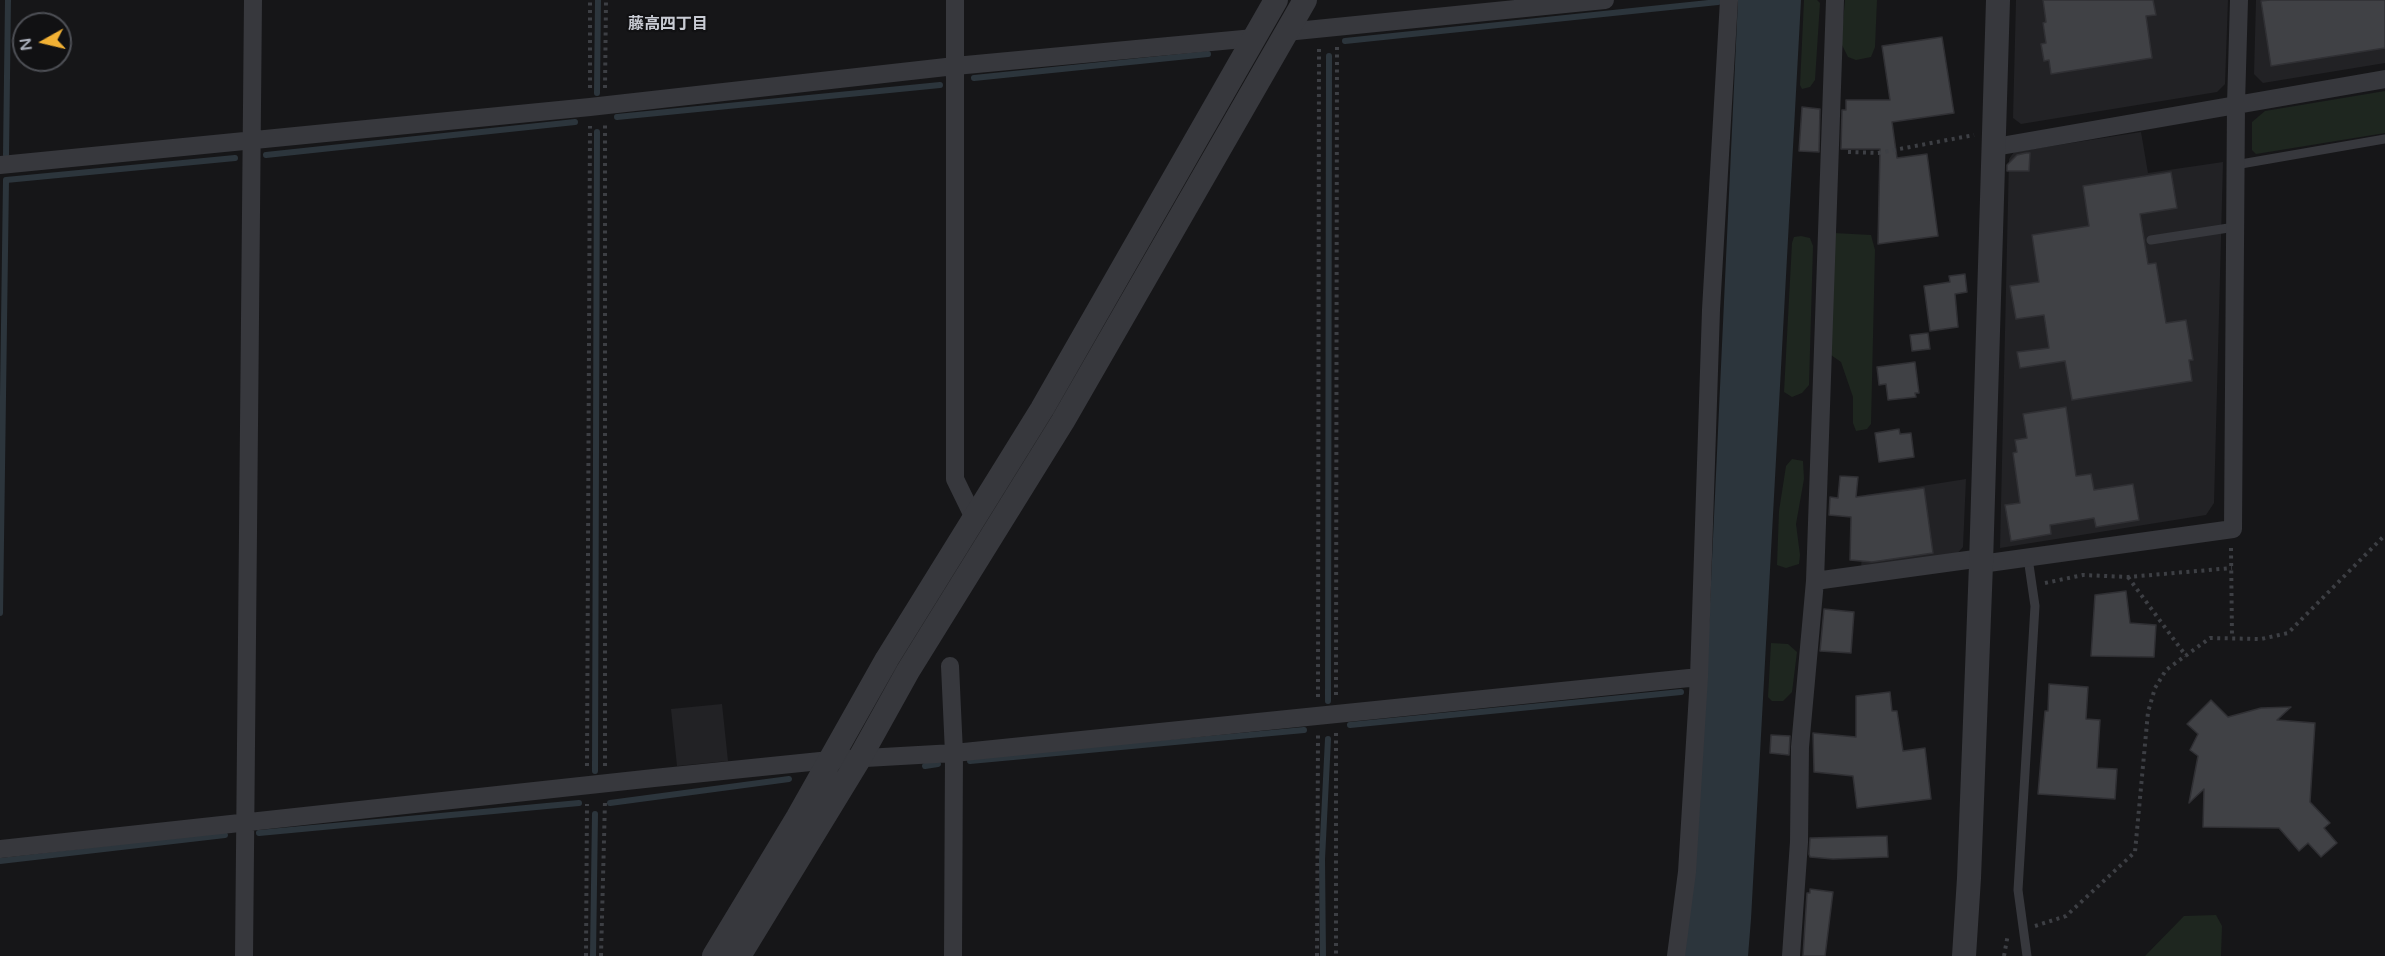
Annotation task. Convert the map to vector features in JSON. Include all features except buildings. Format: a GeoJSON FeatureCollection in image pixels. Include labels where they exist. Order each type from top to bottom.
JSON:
{"type":"FeatureCollection","features":[{"type":"Feature","properties":{"kind":"street"},"geometry":{"type":"LineString","coordinates":[[243,956],[253,0]]}},
{"type":"Feature","properties":{"kind":"street"},"geometry":{"type":"LineString","coordinates":[[956,0],[955,479],[974,518]]}},
{"type":"Feature","properties":{"kind":"street"},"geometry":{"type":"LineString","coordinates":[[714,956],[887,659],[1042,409],[1276,0]]}},
{"type":"Feature","properties":{"kind":"street"},"geometry":{"type":"LineString","coordinates":[[739,956],[858,761],[908,671],[1063,422],[1305,0]]}},
{"type":"Feature","properties":{"kind":"street"},"geometry":{"type":"LineString","coordinates":[[1286,33],[1605,0]]}},
{"type":"Feature","properties":{"kind":"street"},"geometry":{"type":"LineString","coordinates":[[1676,956],[1687,872],[1699,677],[1711,310],[1729,0]]}},
{"type":"Feature","properties":{"kind":"street"},"geometry":{"type":"LineString","coordinates":[[1791,956],[1799,842],[1800,747],[1815,581],[1835,0]]}},
{"type":"Feature","properties":{"kind":"street"},"geometry":{"type":"LineString","coordinates":[[1964,956],[1982,561],[1998,0]]}},
{"type":"Feature","properties":{"kind":"street"},"geometry":{"type":"LineString","coordinates":[[1815,581],[1982,561],[2028,558],[2233,529],[2235,165],[2239,0]]}},
{"type":"Feature","properties":{"kind":"street"},"geometry":{"type":"LineString","coordinates":[[0,165],[597,106],[955,66],[1254,38]]}},
{"type":"Feature","properties":{"kind":"street"},"geometry":{"type":"LineString","coordinates":[[1995,139],[2236,104],[2385,79]]}},
{"type":"Feature","properties":{"kind":"street"},"geometry":{"type":"LineString","coordinates":[[950,666],[954,753],[953,956]]}},
{"type":"Feature","properties":{"kind":"street"},"geometry":{"type":"LineString","coordinates":[[0,849],[830,760],[858,761],[954,753],[1327,717],[1699,677]]}},
{"type":"Feature","properties":{"kind":"lane"},"geometry":{"type":"LineString","coordinates":[[2235,165],[2385,139]]}},
{"type":"Feature","properties":{"kind":"lane"},"geometry":{"type":"LineString","coordinates":[[2151,240],[2235,227]]}},
{"type":"Feature","properties":{"kind":"lane"},"geometry":{"type":"LineString","coordinates":[[2027,956],[2018,890],[2035,606],[2028,558]]}},
{"type":"Feature","properties":{"kind":"path"},"geometry":{"type":"LineString","coordinates":[[590,0],[597,106],[596,784],[601,956]]}},
{"type":"Feature","properties":{"kind":"path"},"geometry":{"type":"LineString","coordinates":[[586,956],[596,784],[597,106],[606,0]]}},
{"type":"Feature","properties":{"kind":"path"},"geometry":{"type":"LineString","coordinates":[[1328,28],[1327,717],[1336,956]]}},
{"type":"Feature","properties":{"kind":"path"},"geometry":{"type":"LineString","coordinates":[[1317,956],[1327,717],[1328,28]]}},
{"type":"Feature","properties":{"kind":"path"},"geometry":{"type":"LineString","coordinates":[[1830,152],[1878,153],[1995,139]]}},
{"type":"Feature","properties":{"kind":"path"},"geometry":{"type":"LineString","coordinates":[[2232,637],[2233,529]]}},
{"type":"Feature","properties":{"kind":"path"},"geometry":{"type":"LineString","coordinates":[[2004,956],[2009,933],[2066,916],[2135,852],[2148,712],[2155,688],[2166,670],[2210,638],[2261,639],[2288,633],[2385,535]]}},
{"type":"Feature","properties":{"kind":"path"},"geometry":{"type":"LineString","coordinates":[[2032,586],[2083,575],[2128,577],[2232,568]]}},
{"type":"Feature","properties":{"kind":"path"},"geometry":{"type":"LineString","coordinates":[[2128,577],[2186,656]]}},
{"type":"Feature","properties":{"kind":"shaded area"},"geometry":{"type":"Polygon","coordinates":[[[1738,0],[1801,0],[1751,919],[1748,956],[1684,956],[1706,689],[1738,0]]]}},
{"type":"Feature","properties":{"kind":"shaded area"},"geometry":{"type":"Polygon","coordinates":[[[1804,0],[1817,0],[1820,3],[1815,80],[1810,87],[1802,89],[1800,85],[1804,0]]]}},
{"type":"Feature","properties":{"kind":"shaded area"},"geometry":{"type":"Polygon","coordinates":[[[1845,0],[1877,0],[1875,47],[1871,57],[1856,60],[1848,57],[1841,43],[1845,0]]]}},
{"type":"Feature","properties":{"kind":"shaded area"},"geometry":{"type":"Polygon","coordinates":[[[2016,0],[2228,0],[2225,84],[2217,92],[2021,124],[2013,118],[2016,0]]]}},
{"type":"Feature","properties":{"kind":"shaded area"},"geometry":{"type":"Polygon","coordinates":[[[2256,0],[2385,0],[2385,63],[2263,83],[2254,74],[2256,0]]]}},
{"type":"Feature","properties":{"kind":"shaded area"},"geometry":{"type":"Polygon","coordinates":[[[2385,91],[2385,133],[2256,154],[2252,150],[2252,122],[2265,111],[2385,91]]]}},
{"type":"Feature","properties":{"kind":"shaded area"},"geometry":{"type":"Polygon","coordinates":[[[2141,132],[2148,173],[2223,162],[2214,503],[2206,515],[2000,548],[2009,159],[2014,152],[2141,132]]]}},
{"type":"Feature","properties":{"kind":"shaded area"},"geometry":{"type":"Polygon","coordinates":[[[1834,233],[1871,235],[1875,250],[1871,424],[1867,429],[1856,431],[1853,423],[1853,397],[1841,362],[1828,353],[1834,233]]]}},
{"type":"Feature","properties":{"kind":"shaded area"},"geometry":{"type":"Polygon","coordinates":[[[1794,237],[1810,238],[1813,246],[1809,385],[1802,393],[1792,397],[1784,392],[1792,243],[1794,237]]]}},
{"type":"Feature","properties":{"kind":"shaded area"},"geometry":{"type":"Polygon","coordinates":[[[1792,459],[1803,461],[1804,479],[1796,524],[1800,555],[1799,564],[1786,568],[1777,565],[1779,511],[1786,466],[1792,459]]]}},
{"type":"Feature","properties":{"kind":"shaded area"},"geometry":{"type":"Polygon","coordinates":[[[1966,479],[1963,547],[1956,555],[1861,569],[1865,495],[1966,479]]]}},
{"type":"Feature","properties":{"kind":"shaded area"},"geometry":{"type":"Polygon","coordinates":[[[1771,643],[1788,644],[1797,652],[1792,692],[1783,701],[1772,701],[1768,697],[1771,643]]]}},
{"type":"Feature","properties":{"kind":"shaded area"},"geometry":{"type":"Polygon","coordinates":[[[722,704],[728,761],[677,766],[671,709],[722,704]]]}},
{"type":"Feature","properties":{"kind":"shaded area"},"geometry":{"type":"Polygon","coordinates":[[[2216,915],[2222,926],[2221,956],[2145,956],[2184,916],[2216,915]]]}},
{"type":"Feature","properties":{"kind":"waterway"},"geometry":{"type":"LineString","coordinates":[[6,155],[8,0]]}},
{"type":"Feature","properties":{"kind":"waterway"},"geometry":{"type":"LineString","coordinates":[[597,93],[598,0]]}},
{"type":"Feature","properties":{"kind":"waterway"},"geometry":{"type":"LineString","coordinates":[[1345,41],[1718,2]]}},
{"type":"Feature","properties":{"kind":"waterway"},"geometry":{"type":"LineString","coordinates":[[974,78],[1208,54]]}},
{"type":"Feature","properties":{"kind":"waterway"},"geometry":{"type":"LineString","coordinates":[[1328,701],[1329,56]]}},
{"type":"Feature","properties":{"kind":"waterway"},"geometry":{"type":"LineString","coordinates":[[617,117],[940,85]]}},
{"type":"Feature","properties":{"kind":"waterway"},"geometry":{"type":"LineString","coordinates":[[266,155],[575,122]]}},
{"type":"Feature","properties":{"kind":"waterway"},"geometry":{"type":"LineString","coordinates":[[595,771],[597,132]]}},
{"type":"Feature","properties":{"kind":"waterway"},"geometry":{"type":"LineString","coordinates":[[0,613],[6,180],[235,158]]}},
{"type":"Feature","properties":{"kind":"waterway"},"geometry":{"type":"LineString","coordinates":[[1350,725],[1681,692]]}},
{"type":"Feature","properties":{"kind":"waterway"},"geometry":{"type":"LineString","coordinates":[[970,761],[1304,730]]}},
{"type":"Feature","properties":{"kind":"waterway"},"geometry":{"type":"LineString","coordinates":[[1323,956],[1322,859],[1328,739]]}},
{"type":"Feature","properties":{"kind":"waterway"},"geometry":{"type":"LineString","coordinates":[[925,766],[938,764]]}},
{"type":"Feature","properties":{"kind":"waterway"},"geometry":{"type":"LineString","coordinates":[[610,803],[789,779]]}},
{"type":"Feature","properties":{"kind":"waterway"},"geometry":{"type":"LineString","coordinates":[[259,833],[579,803]]}},
{"type":"Feature","properties":{"kind":"waterway"},"geometry":{"type":"LineString","coordinates":[[593,956],[595,814]]}},
{"type":"Feature","properties":{"kind":"waterway"},"geometry":{"type":"LineString","coordinates":[[0,861],[225,835]]}},
{"type":"Feature","properties":{"kind":"district","name":"藤高四丁目"},"geometry":{"type":"Point","coordinates":[668,25]}}]}
